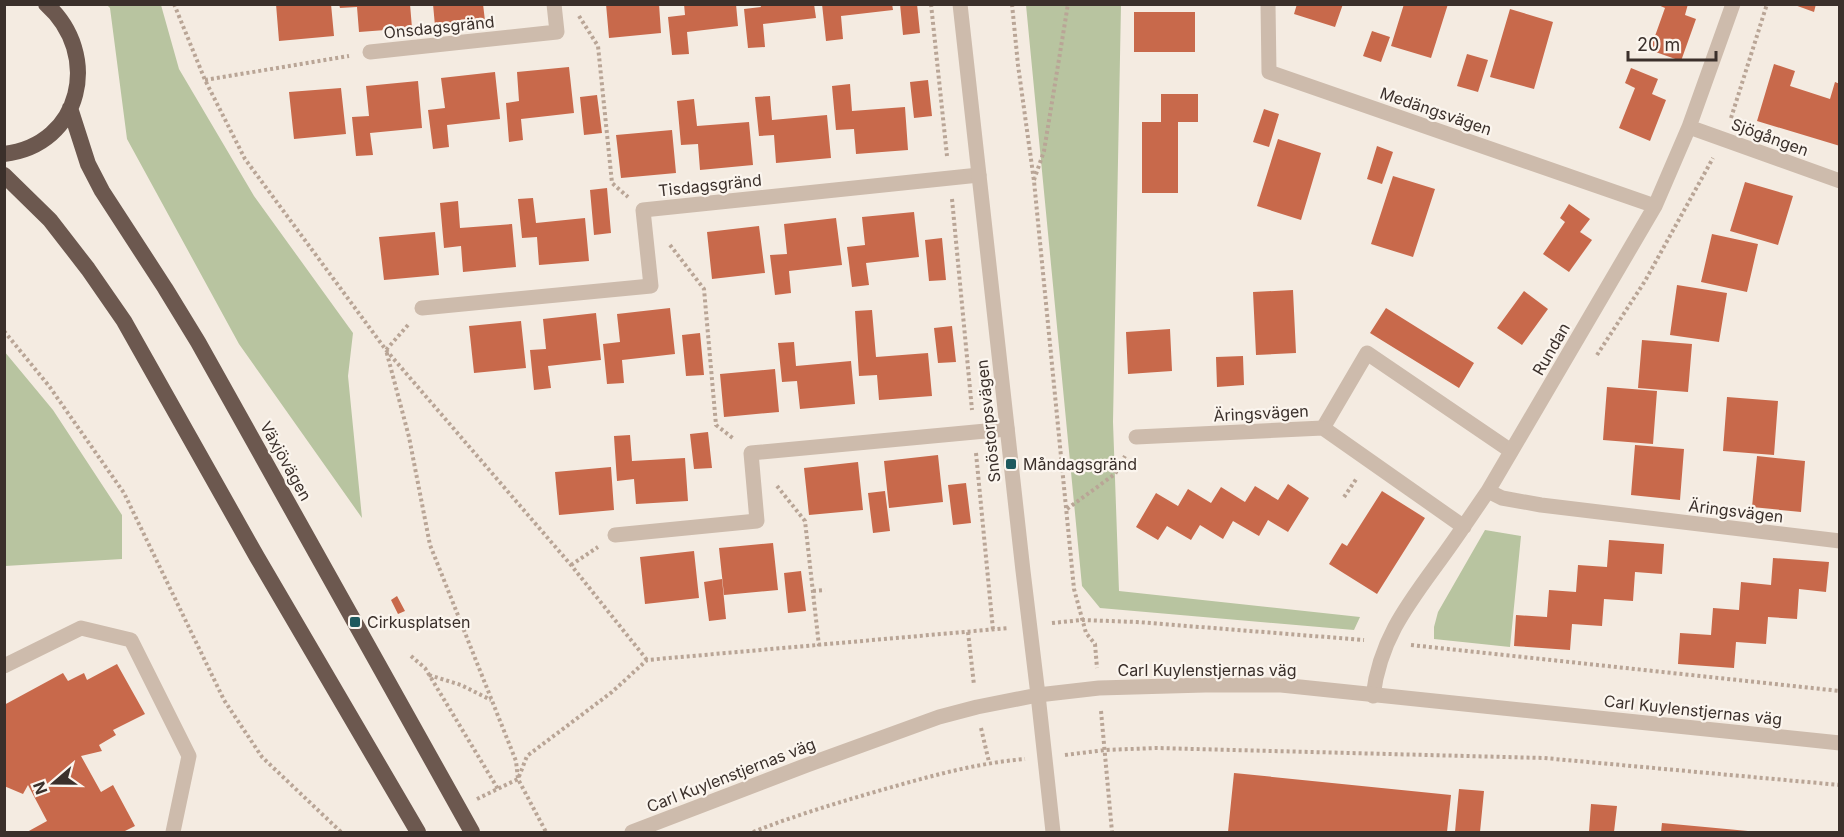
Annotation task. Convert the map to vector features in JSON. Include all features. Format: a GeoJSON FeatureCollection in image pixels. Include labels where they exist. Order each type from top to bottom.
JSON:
{"type":"FeatureCollection","features":[{"type":"Feature","properties":{"kind":"highway"},"geometry":{"type":"LineString","coordinates":[[4,154],[26,149],[38,142],[60,124],[70,108],[78,79],[78,61],[67,28],[46,4]]}},
{"type":"Feature","properties":{"kind":"highway","name":"Växjövägen"},"geometry":{"type":"LineString","coordinates":[[70,108],[88,164],[102,191],[198,342],[472,832]]}},
{"type":"Feature","properties":{"kind":"highway"},"geometry":{"type":"LineString","coordinates":[[4,175],[50,220],[88,268],[124,321],[263,567],[418,832]]}},
{"type":"Feature","properties":{"kind":"street","name":"Onsdagsgränd"},"geometry":{"type":"LineString","coordinates":[[370,52],[557,32],[554,4]]}},
{"type":"Feature","properties":{"kind":"street","name":"Snöstorpsvägen"},"geometry":{"type":"LineString","coordinates":[[960,4],[1053,832]]}},
{"type":"Feature","properties":{"kind":"street","name":"Medängsvägen"},"geometry":{"type":"LineString","coordinates":[[1268,4],[1269,72],[1655,206]]}},
{"type":"Feature","properties":{"kind":"street","name":"Rundan"},"geometry":{"type":"LineString","coordinates":[[1373,696],[1376,673],[1401,614],[1488,491],[1655,206],[1689,127],[1733,4]]}},
{"type":"Feature","properties":{"kind":"street","name":"Sjögången"},"geometry":{"type":"LineString","coordinates":[[1689,127],[1839,181]]}},
{"type":"Feature","properties":{"kind":"street","name":"Tisdagsgränd"},"geometry":{"type":"LineString","coordinates":[[422,308],[651,286],[643,210],[979,175]]}},
{"type":"Feature","properties":{"kind":"street"},"geometry":{"type":"LineString","coordinates":[[1323,428],[1367,353],[1511,451]]}},
{"type":"Feature","properties":{"kind":"street","name":"Äringsvägen"},"geometry":{"type":"LineString","coordinates":[[1136,438],[1323,428],[1464,527]]}},
{"type":"Feature","properties":{"kind":"street"},"geometry":{"type":"LineString","coordinates":[[615,535],[757,521],[751,453],[1007,429]]}},
{"type":"Feature","properties":{"kind":"street","name":"Äringsvägen"},"geometry":{"type":"LineString","coordinates":[[1488,491],[1502,498],[1541,505],[1839,541]]}},
{"type":"Feature","properties":{"kind":"street"},"geometry":{"type":"LineString","coordinates":[[4,666],[81,628],[131,640],[189,756],[174,832]]}},
{"type":"Feature","properties":{"kind":"street","name":"Carl Kuylenstjernas väg"},"geometry":{"type":"LineString","coordinates":[[632,832],[939,717],[1038,695],[1099,688],[1281,685],[1839,743]]}},
{"type":"Feature","properties":{"kind":"path"},"geometry":{"type":"LineString","coordinates":[[174,4],[205,80],[245,159],[386,350],[571,565],[646,660]]}},
{"type":"Feature","properties":{"kind":"path"},"geometry":{"type":"LineString","coordinates":[[931,4],[993,630]]}},
{"type":"Feature","properties":{"kind":"path"},"geometry":{"type":"LineString","coordinates":[[1012,4],[1034,181],[1074,589],[1086,633],[1095,644],[1112,832]]}},
{"type":"Feature","properties":{"kind":"path"},"geometry":{"type":"LineString","coordinates":[[1034,181],[1044,152],[1068,4]]}},
{"type":"Feature","properties":{"kind":"path"},"geometry":{"type":"LineString","coordinates":[[577,13],[598,46],[612,183],[643,210],[704,290],[716,425],[751,453],[805,521],[819,646]]}},
{"type":"Feature","properties":{"kind":"path"},"geometry":{"type":"LineString","coordinates":[[205,80],[370,52]]}},
{"type":"Feature","properties":{"kind":"path"},"geometry":{"type":"LineString","coordinates":[[386,350],[422,308]]}},
{"type":"Feature","properties":{"kind":"path"},"geometry":{"type":"LineString","coordinates":[[4,331],[50,386],[124,493],[224,700],[262,757],[341,832]]}},
{"type":"Feature","properties":{"kind":"path"},"geometry":{"type":"LineString","coordinates":[[386,350],[409,437],[430,545],[516,761],[518,779],[546,832]]}},
{"type":"Feature","properties":{"kind":"path"},"geometry":{"type":"LineString","coordinates":[[1067,509],[1115,474],[1136,438]]}},
{"type":"Feature","properties":{"kind":"path"},"geometry":{"type":"LineString","coordinates":[[1344,497],[1358,476]]}},
{"type":"Feature","properties":{"kind":"path"},"geometry":{"type":"LineString","coordinates":[[571,565],[615,535]]}},
{"type":"Feature","properties":{"kind":"path"},"geometry":{"type":"LineString","coordinates":[[813,591],[825,590]]}},
{"type":"Feature","properties":{"kind":"path"},"geometry":{"type":"LineString","coordinates":[[459,809],[518,779],[527,756],[612,692],[646,660],[819,646],[1082,620],[1137,622],[1388,642],[1839,691]]}},
{"type":"Feature","properties":{"kind":"path"},"geometry":{"type":"LineString","coordinates":[[411,656],[425,668],[498,789]]}},
{"type":"Feature","properties":{"kind":"path"},"geometry":{"type":"LineString","coordinates":[[429,675],[461,685],[491,700]]}},
{"type":"Feature","properties":{"kind":"path"},"geometry":{"type":"LineString","coordinates":[[753,832],[819,808],[922,778],[989,762],[1105,750],[1156,748],[1544,758],[1839,785]]}},
{"type":"Feature","properties":{"kind":"green space"},"geometry":{"type":"Polygon","coordinates":[[[107,5],[161,5],[179,69],[254,196],[353,333],[348,376],[362,518],[239,344],[127,139],[110,8],[107,5]]]}},
{"type":"Feature","properties":{"kind":"green space"},"geometry":{"type":"Polygon","coordinates":[[[1026,5],[1121,5],[1113,422],[1119,591],[1360,617],[1354,630],[1100,608],[1082,586],[1026,5]]]}},
{"type":"Feature","properties":{"kind":"green space"},"geometry":{"type":"Polygon","coordinates":[[[4,351],[53,410],[122,515],[122,559],[5,566],[4,351]]]}},
{"type":"Feature","properties":{"kind":"green space"},"geometry":{"type":"Polygon","coordinates":[[[1485,530],[1521,536],[1510,647],[1434,639],[1438,612],[1485,530]]]}},
{"type":"Feature","properties":{"kind":"building"},"geometry":{"type":"Polygon","coordinates":[[[276,4],[331,4],[334,36],[279,41],[276,4]]]}},
{"type":"Feature","properties":{"kind":"building"},"geometry":{"type":"Polygon","coordinates":[[[339,4],[410,4],[412,28],[359,32],[357,7],[340,8],[339,4]]]}},
{"type":"Feature","properties":{"kind":"building"},"geometry":{"type":"Polygon","coordinates":[[[433,4],[483,4],[485,21],[435,26],[433,4]]]}},
{"type":"Feature","properties":{"kind":"building"},"geometry":{"type":"Polygon","coordinates":[[[606,4],[659,4],[661,33],[609,38],[606,4]]]}},
{"type":"Feature","properties":{"kind":"building"},"geometry":{"type":"Polygon","coordinates":[[[684,4],[736,4],[738,26],[687,32],[689,54],[672,55],[668,17],[685,15],[684,4]]]}},
{"type":"Feature","properties":{"kind":"building"},"geometry":{"type":"Polygon","coordinates":[[[760,4],[814,4],[816,18],[763,24],[765,47],[748,48],[744,9],[761,7],[760,4]]]}},
{"type":"Feature","properties":{"kind":"building"},"geometry":{"type":"Polygon","coordinates":[[[822,4],[892,4],[893,10],[841,16],[843,39],[826,41],[822,4]]]}},
{"type":"Feature","properties":{"kind":"building"},"geometry":{"type":"Polygon","coordinates":[[[900,4],[917,4],[920,33],[903,35],[900,4]]]}},
{"type":"Feature","properties":{"kind":"building"},"geometry":{"type":"Polygon","coordinates":[[[1297,4],[1343,4],[1335,27],[1294,14],[1297,4]]]}},
{"type":"Feature","properties":{"kind":"building"},"geometry":{"type":"Polygon","coordinates":[[[1404,4],[1448,4],[1431,58],[1391,46],[1404,4]]]}},
{"type":"Feature","properties":{"kind":"building"},"geometry":{"type":"Polygon","coordinates":[[[1656,4],[1688,4],[1685,15],[1696,19],[1681,61],[1650,50],[1665,8],[1656,4]]]}},
{"type":"Feature","properties":{"kind":"building"},"geometry":{"type":"Polygon","coordinates":[[[1792,4],[1816,4],[1814,12],[1792,4]]]}},
{"type":"Feature","properties":{"kind":"building"},"geometry":{"type":"Polygon","coordinates":[[[1510,9],[1553,22],[1534,89],[1490,77],[1510,9]]]}},
{"type":"Feature","properties":{"kind":"building"},"geometry":{"type":"Polygon","coordinates":[[[1134,12],[1195,12],[1195,52],[1134,52],[1134,12]]]}},
{"type":"Feature","properties":{"kind":"building"},"geometry":{"type":"Polygon","coordinates":[[[1372,31],[1390,37],[1381,62],[1363,56],[1372,31]]]}},
{"type":"Feature","properties":{"kind":"building"},"geometry":{"type":"Polygon","coordinates":[[[1467,54],[1488,60],[1478,92],[1457,86],[1467,54]]]}},
{"type":"Feature","properties":{"kind":"building"},"geometry":{"type":"Polygon","coordinates":[[[1774,64],[1795,71],[1790,86],[1830,99],[1835,82],[1840,84],[1840,146],[1757,121],[1774,64]]]}},
{"type":"Feature","properties":{"kind":"building"},"geometry":{"type":"Polygon","coordinates":[[[569,67],[574,113],[521,119],[523,140],[509,142],[506,103],[519,101],[517,72],[569,67]]]}},
{"type":"Feature","properties":{"kind":"building"},"geometry":{"type":"Polygon","coordinates":[[[1631,68],[1658,79],[1652,94],[1666,100],[1650,141],[1619,128],[1635,88],[1625,83],[1631,68]]]}},
{"type":"Feature","properties":{"kind":"building"},"geometry":{"type":"Polygon","coordinates":[[[495,72],[500,119],[447,125],[449,147],[433,149],[428,110],[445,108],[441,78],[495,72]]]}},
{"type":"Feature","properties":{"kind":"building"},"geometry":{"type":"Polygon","coordinates":[[[928,80],[932,116],[914,118],[910,82],[928,80]]]}},
{"type":"Feature","properties":{"kind":"building"},"geometry":{"type":"Polygon","coordinates":[[[418,81],[422,128],[370,133],[373,155],[356,156],[352,117],[369,116],[366,86],[418,81]]]}},
{"type":"Feature","properties":{"kind":"building"},"geometry":{"type":"Polygon","coordinates":[[[850,84],[852,111],[905,107],[908,150],[856,154],[854,129],[836,130],[832,86],[850,84]]]}},
{"type":"Feature","properties":{"kind":"building"},"geometry":{"type":"Polygon","coordinates":[[[341,88],[346,134],[294,139],[289,92],[341,88]]]}},
{"type":"Feature","properties":{"kind":"building"},"geometry":{"type":"Polygon","coordinates":[[[1161,94],[1198,94],[1198,122],[1178,122],[1178,193],[1142,193],[1142,122],[1161,122],[1161,94]]]}},
{"type":"Feature","properties":{"kind":"building"},"geometry":{"type":"Polygon","coordinates":[[[597,95],[602,133],[584,135],[580,97],[597,95]]]}},
{"type":"Feature","properties":{"kind":"building"},"geometry":{"type":"Polygon","coordinates":[[[770,96],[772,120],[827,115],[831,158],[776,163],[774,135],[759,136],[755,97],[770,96]]]}},
{"type":"Feature","properties":{"kind":"building"},"geometry":{"type":"Polygon","coordinates":[[[694,99],[697,126],[749,122],[753,165],[700,170],[698,144],[681,145],[677,101],[694,99]]]}},
{"type":"Feature","properties":{"kind":"building"},"geometry":{"type":"Polygon","coordinates":[[[1264,109],[1279,114],[1269,147],[1253,142],[1264,109]]]}},
{"type":"Feature","properties":{"kind":"building"},"geometry":{"type":"Polygon","coordinates":[[[672,130],[676,173],[621,178],[616,135],[672,130]]]}},
{"type":"Feature","properties":{"kind":"building"},"geometry":{"type":"Polygon","coordinates":[[[1278,139],[1321,153],[1301,220],[1257,206],[1278,139]]]}},
{"type":"Feature","properties":{"kind":"building"},"geometry":{"type":"Polygon","coordinates":[[[1377,146],[1393,152],[1382,184],[1367,179],[1377,146]]]}},
{"type":"Feature","properties":{"kind":"building"},"geometry":{"type":"Polygon","coordinates":[[[1393,176],[1435,189],[1413,257],[1371,244],[1393,176]]]}},
{"type":"Feature","properties":{"kind":"building"},"geometry":{"type":"Polygon","coordinates":[[[1745,182],[1793,196],[1778,245],[1730,231],[1745,182]]]}},
{"type":"Feature","properties":{"kind":"building"},"geometry":{"type":"Polygon","coordinates":[[[607,188],[611,233],[594,235],[590,190],[607,188]]]}},
{"type":"Feature","properties":{"kind":"building"},"geometry":{"type":"Polygon","coordinates":[[[533,198],[536,223],[585,218],[589,261],[539,265],[537,237],[522,238],[518,199],[533,198]]]}},
{"type":"Feature","properties":{"kind":"building"},"geometry":{"type":"Polygon","coordinates":[[[458,201],[460,228],[512,224],[516,267],[463,272],[461,246],[444,248],[440,203],[458,201]]]}},
{"type":"Feature","properties":{"kind":"building"},"geometry":{"type":"Polygon","coordinates":[[[1569,204],[1590,219],[1580,232],[1592,240],[1569,272],[1543,254],[1565,222],[1560,218],[1569,204]]]}},
{"type":"Feature","properties":{"kind":"building"},"geometry":{"type":"Polygon","coordinates":[[[914,212],[919,257],[866,263],[869,285],[852,287],[847,247],[865,245],[862,217],[914,212]]]}},
{"type":"Feature","properties":{"kind":"building"},"geometry":{"type":"Polygon","coordinates":[[[836,218],[842,265],[789,271],[791,293],[775,295],[770,255],[787,254],[784,224],[836,218]]]}},
{"type":"Feature","properties":{"kind":"building"},"geometry":{"type":"Polygon","coordinates":[[[759,226],[765,273],[712,279],[707,232],[759,226]]]}},
{"type":"Feature","properties":{"kind":"building"},"geometry":{"type":"Polygon","coordinates":[[[435,232],[439,275],[384,280],[379,237],[435,232]]]}},
{"type":"Feature","properties":{"kind":"building"},"geometry":{"type":"Polygon","coordinates":[[[1712,234],[1758,244],[1747,292],[1701,282],[1712,234]]]}},
{"type":"Feature","properties":{"kind":"building"},"geometry":{"type":"Polygon","coordinates":[[[942,238],[946,280],[929,281],[925,240],[942,238]]]}},
{"type":"Feature","properties":{"kind":"building"},"geometry":{"type":"Polygon","coordinates":[[[1677,285],[1727,293],[1719,342],[1670,335],[1677,285]]]}},
{"type":"Feature","properties":{"kind":"building"},"geometry":{"type":"Polygon","coordinates":[[[1293,290],[1296,353],[1256,355],[1253,292],[1293,290]]]}},
{"type":"Feature","properties":{"kind":"building"},"geometry":{"type":"Polygon","coordinates":[[[1524,291],[1548,309],[1522,345],[1497,328],[1524,291]]]}},
{"type":"Feature","properties":{"kind":"building"},"geometry":{"type":"Polygon","coordinates":[[[670,308],[675,354],[622,360],[624,383],[607,384],[603,344],[620,342],[617,314],[670,308]]]}},
{"type":"Feature","properties":{"kind":"building"},"geometry":{"type":"Polygon","coordinates":[[[1386,308],[1474,363],[1459,388],[1370,333],[1386,308]]]}},
{"type":"Feature","properties":{"kind":"building"},"geometry":{"type":"Polygon","coordinates":[[[872,310],[876,357],[928,353],[932,396],[879,400],[877,375],[859,376],[855,311],[872,310]]]}},
{"type":"Feature","properties":{"kind":"building"},"geometry":{"type":"Polygon","coordinates":[[[596,313],[601,360],[548,366],[551,388],[534,390],[530,350],[546,349],[543,319],[596,313]]]}},
{"type":"Feature","properties":{"kind":"building"},"geometry":{"type":"Polygon","coordinates":[[[521,321],[526,368],[474,373],[469,326],[521,321]]]}},
{"type":"Feature","properties":{"kind":"building"},"geometry":{"type":"Polygon","coordinates":[[[952,326],[956,362],[938,363],[934,328],[952,326]]]}},
{"type":"Feature","properties":{"kind":"building"},"geometry":{"type":"Polygon","coordinates":[[[1170,329],[1172,371],[1128,374],[1126,332],[1170,329]]]}},
{"type":"Feature","properties":{"kind":"building"},"geometry":{"type":"Polygon","coordinates":[[[700,333],[704,375],[686,376],[682,335],[700,333]]]}},
{"type":"Feature","properties":{"kind":"building"},"geometry":{"type":"Polygon","coordinates":[[[1642,340],[1692,344],[1688,392],[1638,388],[1642,340]]]}},
{"type":"Feature","properties":{"kind":"building"},"geometry":{"type":"Polygon","coordinates":[[[794,342],[796,366],[851,361],[855,404],[800,409],[797,381],[782,382],[778,343],[794,342]]]}},
{"type":"Feature","properties":{"kind":"building"},"geometry":{"type":"Polygon","coordinates":[[[1243,356],[1244,385],[1217,387],[1216,357],[1243,356]]]}},
{"type":"Feature","properties":{"kind":"building"},"geometry":{"type":"Polygon","coordinates":[[[775,369],[779,412],[724,417],[720,374],[775,369]]]}},
{"type":"Feature","properties":{"kind":"building"},"geometry":{"type":"Polygon","coordinates":[[[1607,387],[1657,391],[1653,444],[1603,440],[1607,387]]]}},
{"type":"Feature","properties":{"kind":"building"},"geometry":{"type":"Polygon","coordinates":[[[1727,397],[1778,401],[1774,455],[1723,451],[1727,397]]]}},
{"type":"Feature","properties":{"kind":"building"},"geometry":{"type":"Polygon","coordinates":[[[708,432],[712,468],[694,469],[690,434],[708,432]]]}},
{"type":"Feature","properties":{"kind":"building"},"geometry":{"type":"Polygon","coordinates":[[[630,435],[632,461],[685,458],[688,501],[636,504],[634,479],[617,481],[614,436],[630,435]]]}},
{"type":"Feature","properties":{"kind":"building"},"geometry":{"type":"Polygon","coordinates":[[[1635,445],[1684,449],[1680,500],[1631,495],[1635,445]]]}},
{"type":"Feature","properties":{"kind":"building"},"geometry":{"type":"Polygon","coordinates":[[[938,455],[943,502],[889,508],[884,461],[938,455]]]}},
{"type":"Feature","properties":{"kind":"building"},"geometry":{"type":"Polygon","coordinates":[[[1757,456],[1805,461],[1801,512],[1752,507],[1757,456]]]}},
{"type":"Feature","properties":{"kind":"building"},"geometry":{"type":"Polygon","coordinates":[[[858,462],[863,510],[809,515],[804,468],[858,462]]]}},
{"type":"Feature","properties":{"kind":"building"},"geometry":{"type":"Polygon","coordinates":[[[611,467],[614,510],[559,515],[555,472],[611,467]]]}},
{"type":"Feature","properties":{"kind":"building"},"geometry":{"type":"Polygon","coordinates":[[[966,483],[971,523],[953,525],[948,485],[966,483]]]}},
{"type":"Feature","properties":{"kind":"building"},"geometry":{"type":"Polygon","coordinates":[[[1288,484],[1309,498],[1288,532],[1268,520],[1259,536],[1233,521],[1223,539],[1200,525],[1191,540],[1167,526],[1158,540],[1136,527],[1156,493],[1178,506],[1188,489],[1211,503],[1221,487],[1245,502],[1255,486],[1278,500],[1288,484]]]}},
{"type":"Feature","properties":{"kind":"building"},"geometry":{"type":"Polygon","coordinates":[[[885,491],[890,531],[873,533],[868,493],[885,491]]]}},
{"type":"Feature","properties":{"kind":"building"},"geometry":{"type":"Polygon","coordinates":[[[1382,491],[1425,518],[1377,594],[1329,564],[1342,543],[1347,546],[1382,491]]]}},
{"type":"Feature","properties":{"kind":"building"},"geometry":{"type":"Polygon","coordinates":[[[1609,540],[1664,544],[1662,574],[1635,572],[1633,601],[1604,599],[1602,626],[1572,624],[1570,650],[1514,646],[1516,615],[1547,617],[1549,590],[1576,592],[1578,565],[1607,567],[1609,540]]]}},
{"type":"Feature","properties":{"kind":"building"},"geometry":{"type":"Polygon","coordinates":[[[773,543],[778,590],[724,595],[719,548],[773,543]]]}},
{"type":"Feature","properties":{"kind":"building"},"geometry":{"type":"Polygon","coordinates":[[[694,551],[699,598],[645,604],[640,557],[694,551]]]}},
{"type":"Feature","properties":{"kind":"building"},"geometry":{"type":"Polygon","coordinates":[[[1773,558],[1829,562],[1826,592],[1799,589],[1797,619],[1768,617],[1766,644],[1736,642],[1734,668],[1678,664],[1680,633],[1711,635],[1713,608],[1739,610],[1741,582],[1771,585],[1773,558]]]}},
{"type":"Feature","properties":{"kind":"building"},"geometry":{"type":"Polygon","coordinates":[[[801,571],[806,611],[788,613],[784,573],[801,571]]]}},
{"type":"Feature","properties":{"kind":"building"},"geometry":{"type":"Polygon","coordinates":[[[722,579],[726,619],[709,621],[704,582],[722,579]]]}},
{"type":"Feature","properties":{"kind":"building"},"geometry":{"type":"Polygon","coordinates":[[[397,596],[405,611],[398,614],[391,600],[397,596]]]}},
{"type":"Feature","properties":{"kind":"building"},"geometry":{"type":"Polygon","coordinates":[[[117,664],[145,714],[113,730],[116,735],[99,745],[102,751],[81,756],[101,792],[113,785],[135,826],[123,832],[27,832],[47,821],[28,785],[23,794],[4,786],[4,705],[63,673],[68,681],[84,673],[87,680],[117,664]]]}},
{"type":"Feature","properties":{"kind":"building"},"geometry":{"type":"Polygon","coordinates":[[[1234,773],[1451,795],[1447,832],[1228,832],[1234,773]]]}},
{"type":"Feature","properties":{"kind":"building"},"geometry":{"type":"Polygon","coordinates":[[[1459,789],[1484,791],[1480,832],[1455,832],[1459,789]]]}},
{"type":"Feature","properties":{"kind":"building"},"geometry":{"type":"Polygon","coordinates":[[[1591,804],[1617,806],[1614,832],[1589,832],[1591,804]]]}},
{"type":"Feature","properties":{"kind":"building"},"geometry":{"type":"Polygon","coordinates":[[[1662,823],[1748,831],[1748,832],[1661,832],[1662,823]]]}},
{"type":"Feature","properties":{"kind":"place","name":"Måndagsgränd"},"geometry":{"type":"Point","coordinates":[1011,464]}},
{"type":"Feature","properties":{"kind":"place","name":"Cirkusplatsen"},"geometry":{"type":"Point","coordinates":[355,622]}}]}
